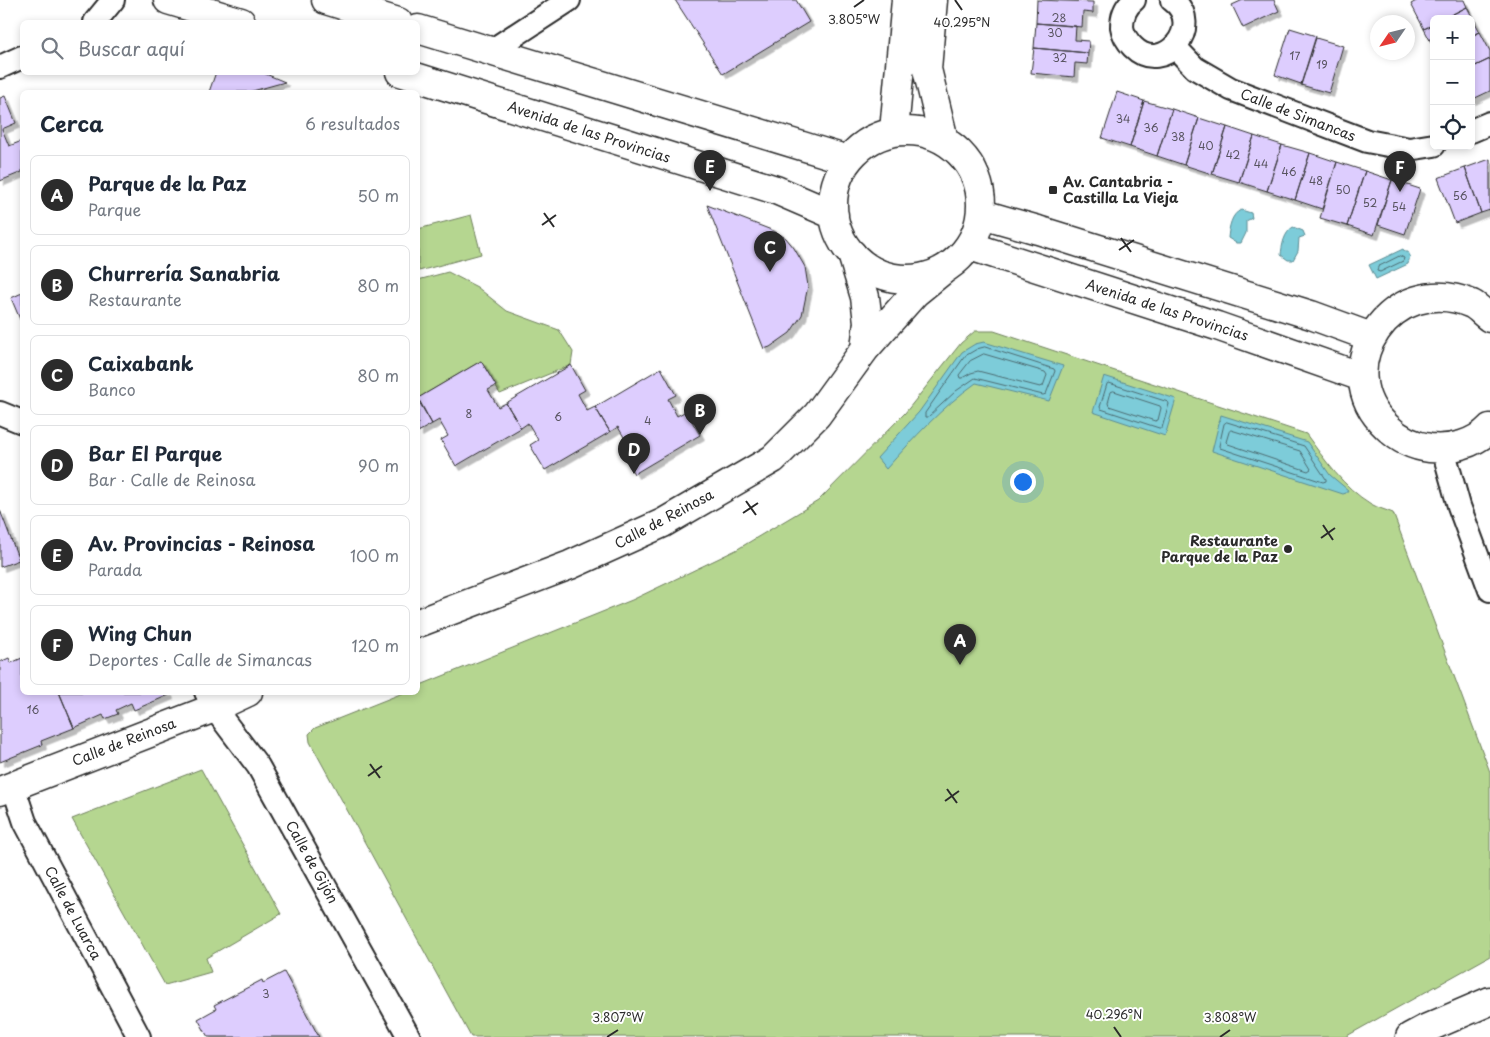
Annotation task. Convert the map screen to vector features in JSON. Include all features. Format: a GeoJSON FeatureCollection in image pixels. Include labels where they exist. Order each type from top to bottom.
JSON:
{"type":"FeatureCollection","features":[{"type":"Feature","properties":{"kind":"main road"},"geometry":{"type":"LineString","coordinates":[[168,0],[234,20]]}},
{"type":"Feature","properties":{"kind":"main road"},"geometry":{"type":"LineString","coordinates":[[326,0],[391,20]]}},
{"type":"Feature","properties":{"kind":"main road"},"geometry":{"type":"LineString","coordinates":[[894,131],[906,0]]}},
{"type":"Feature","properties":{"kind":"main road"},"geometry":{"type":"LineString","coordinates":[[933,0],[927,69],[944,140]]}},
{"type":"Feature","properties":{"kind":"main road"},"geometry":{"type":"LineString","coordinates":[[420,30],[848,160]]}},
{"type":"Feature","properties":{"kind":"main road","name":"Avenida de las Provincias"},"geometry":{"type":"LineString","coordinates":[[410,75],[776,190],[834,215]]}},
{"type":"Feature","properties":{"kind":"main road"},"geometry":{"type":"LineString","coordinates":[[894,131],[920,131],[944,140],[962,154],[974,172],[981,192],[982,214],[970,246],[957,260],[942,271],[918,279],[894,278],[871,270],[852,254],[840,236],[834,215],[834,195],[838,176],[848,160],[868,141],[894,131]]}},
{"type":"Feature","properties":{"kind":"main road"},"geometry":{"type":"LineString","coordinates":[[982,214],[1301,312],[1371,337]]}},
{"type":"Feature","properties":{"kind":"main road","name":"Avenida de las Provincias"},"geometry":{"type":"LineString","coordinates":[[970,246],[1217,326],[1362,377]]}},
{"type":"Feature","properties":{"kind":"main road","name":"Calle de Reinosa"},"geometry":{"type":"LineString","coordinates":[[852,254],[865,297],[868,322],[865,349]]}},
{"type":"Feature","properties":{"kind":"main road","name":"Calle de Reinosa"},"geometry":{"type":"LineString","coordinates":[[420,622],[570,565],[664,523],[773,459],[817,415],[865,349],[915,293],[942,271]]}},
{"type":"Feature","properties":{"kind":"main road"},"geometry":{"type":"LineString","coordinates":[[1489,436],[1443,449],[1419,446],[1397,437],[1380,421],[1368,400],[1362,377],[1364,356],[1371,337],[1390,314],[1415,300],[1444,297],[1473,305],[1490,318]]}},
{"type":"Feature","properties":{"kind":"main road","name":"Calle de Reinosa"},"geometry":{"type":"LineString","coordinates":[[7,788],[210,700],[234,695]]}},
{"type":"Feature","properties":{"kind":"main road"},"geometry":{"type":"LineString","coordinates":[[1410,1037],[1490,1001]]}},
{"type":"Feature","properties":{"kind":"street"},"geometry":{"type":"LineString","coordinates":[[97,20],[113,0]]}},
{"type":"Feature","properties":{"kind":"street"},"geometry":{"type":"LineString","coordinates":[[491,51],[569,0]]}},
{"type":"Feature","properties":{"kind":"street"},"geometry":{"type":"LineString","coordinates":[[1134,0],[1124,13],[1122,30],[1128,42],[1136,50],[1145,54],[1157,55],[1168,52],[1174,47],[1183,33],[1185,25],[1183,15],[1177,4],[1172,0]]}},
{"type":"Feature","properties":{"kind":"street","name":"Calle de Simancas"},"geometry":{"type":"LineString","coordinates":[[1174,47],[1195,68],[1231,90],[1367,141],[1409,149],[1430,146]]}},
{"type":"Feature","properties":{"kind":"street"},"geometry":{"type":"LineString","coordinates":[[0,67],[20,58]]}},
{"type":"Feature","properties":{"kind":"street"},"geometry":{"type":"LineString","coordinates":[[1475,129],[1490,123]]}},
{"type":"Feature","properties":{"kind":"street"},"geometry":{"type":"LineString","coordinates":[[0,413],[20,421]]}},
{"type":"Feature","properties":{"kind":"street"},"geometry":{"type":"LineString","coordinates":[[1443,449],[1459,506],[1490,590]]}},
{"type":"Feature","properties":{"kind":"street","name":"Calle de Gijón"},"geometry":{"type":"LineString","coordinates":[[210,700],[258,766],[409,1037]]}},
{"type":"Feature","properties":{"kind":"street","name":"Calle de Luarca"},"geometry":{"type":"LineString","coordinates":[[7,788],[139,1037]]}},
{"type":"Feature","properties":{"kind":"green space"},"geometry":{"type":"Polygon","coordinates":[[[471,215],[481,254],[420,271],[420,228],[471,215]]]}},
{"type":"Feature","properties":{"kind":"green space"},"geometry":{"type":"Polygon","coordinates":[[[448,272],[477,287],[507,311],[559,330],[573,352],[571,365],[500,394],[481,361],[420,397],[420,279],[448,272]]]}},
{"type":"Feature","properties":{"kind":"green space"},"geometry":{"type":"Polygon","coordinates":[[[975,331],[994,331],[1306,434],[1320,454],[1352,490],[1371,504],[1393,513],[1490,772],[1490,956],[1345,1037],[471,1037],[310,742],[309,734],[315,728],[398,695],[420,695],[420,685],[632,600],[736,550],[818,501],[905,413],[961,343],[975,331]]]}},
{"type":"Feature","properties":{"kind":"green space"},"geometry":{"type":"Polygon","coordinates":[[[201,769],[281,914],[206,958],[211,972],[165,985],[72,819],[201,769]]]}},
{"type":"Feature","properties":{"kind":"water"},"geometry":{"type":"Polygon","coordinates":[[[1241,210],[1251,213],[1252,218],[1246,221],[1246,233],[1241,243],[1236,243],[1228,238],[1229,230],[1233,218],[1241,210]]]}},
{"type":"Feature","properties":{"kind":"water"},"geometry":{"type":"Polygon","coordinates":[[[1293,227],[1303,231],[1305,236],[1299,238],[1298,251],[1293,260],[1288,260],[1281,255],[1281,251],[1286,236],[1293,227]]]}},
{"type":"Feature","properties":{"kind":"water"},"geometry":{"type":"Polygon","coordinates":[[[1403,249],[1410,256],[1408,264],[1376,279],[1369,265],[1403,249]]]}},
{"type":"Feature","properties":{"kind":"water"},"geometry":{"type":"Polygon","coordinates":[[[984,342],[1063,366],[1049,401],[976,383],[918,434],[886,469],[877,458],[919,412],[962,352],[975,344],[984,342]]]}},
{"type":"Feature","properties":{"kind":"water"},"geometry":{"type":"Polygon","coordinates":[[[1104,376],[1176,399],[1165,436],[1093,412],[1104,376]]]}},
{"type":"Feature","properties":{"kind":"water"},"geometry":{"type":"Polygon","coordinates":[[[1221,415],[1307,442],[1330,475],[1348,490],[1343,494],[1212,451],[1221,415]]]}},
{"type":"Feature","properties":{"kind":"building"},"geometry":{"type":"Polygon","coordinates":[[[675,0],[796,0],[809,22],[723,74],[675,0]]]}},
{"type":"Feature","properties":{"kind":"building"},"geometry":{"type":"Polygon","coordinates":[[[1037,0],[1093,2],[1093,13],[1083,12],[1082,27],[1036,23],[1037,0]]]}},
{"type":"Feature","properties":{"kind":"building"},"geometry":{"type":"Polygon","coordinates":[[[1243,0],[1274,0],[1279,11],[1243,28],[1232,5],[1243,0]]]}},
{"type":"Feature","properties":{"kind":"building"},"geometry":{"type":"Polygon","coordinates":[[[1418,0],[1464,0],[1467,7],[1451,15],[1430,15],[1430,26],[1424,29],[1411,4],[1418,0]]]}},
{"type":"Feature","properties":{"kind":"building"},"geometry":{"type":"Polygon","coordinates":[[[1467,7],[1471,15],[1451,15],[1467,7]]]}},
{"type":"Feature","properties":{"kind":"building"},"geometry":{"type":"Polygon","coordinates":[[[1475,22],[1480,32],[1475,34],[1475,22]]]}},
{"type":"Feature","properties":{"kind":"building"},"geometry":{"type":"Polygon","coordinates":[[[1036,23],[1076,26],[1075,40],[1089,41],[1088,53],[1034,48],[1036,23]]]}},
{"type":"Feature","properties":{"kind":"building"},"geometry":{"type":"Polygon","coordinates":[[[1430,26],[1430,40],[1424,29],[1430,26]]]}},
{"type":"Feature","properties":{"kind":"building"},"geometry":{"type":"Polygon","coordinates":[[[1290,28],[1316,36],[1301,84],[1275,75],[1290,28]]]}},
{"type":"Feature","properties":{"kind":"building"},"geometry":{"type":"Polygon","coordinates":[[[1480,32],[1490,51],[1490,59],[1475,66],[1475,60],[1475,34],[1480,32]]]}},
{"type":"Feature","properties":{"kind":"building"},"geometry":{"type":"Polygon","coordinates":[[[1316,38],[1343,46],[1329,93],[1301,85],[1316,38]]]}},
{"type":"Feature","properties":{"kind":"building"},"geometry":{"type":"Polygon","coordinates":[[[1034,48],[1088,53],[1087,64],[1075,63],[1074,77],[1031,73],[1034,48]]]}},
{"type":"Feature","properties":{"kind":"building"},"geometry":{"type":"Polygon","coordinates":[[[1490,59],[1490,91],[1475,98],[1475,66],[1490,59]]]}},
{"type":"Feature","properties":{"kind":"building"},"geometry":{"type":"Polygon","coordinates":[[[215,75],[268,75],[285,82],[256,90],[210,90],[215,75]]]}},
{"type":"Feature","properties":{"kind":"building"},"geometry":{"type":"Polygon","coordinates":[[[1117,92],[1144,101],[1130,147],[1102,138],[1117,92]]]}},
{"type":"Feature","properties":{"kind":"building"},"geometry":{"type":"Polygon","coordinates":[[[5,96],[16,123],[2,129],[9,146],[20,142],[20,173],[0,181],[0,98],[5,96]]]}},
{"type":"Feature","properties":{"kind":"building"},"geometry":{"type":"Polygon","coordinates":[[[1144,101],[1172,109],[1157,156],[1130,147],[1144,101]]]}},
{"type":"Feature","properties":{"kind":"building"},"geometry":{"type":"Polygon","coordinates":[[[1172,109],[1199,118],[1184,165],[1157,156],[1172,109]]]}},
{"type":"Feature","properties":{"kind":"building"},"geometry":{"type":"Polygon","coordinates":[[[1199,118],[1227,127],[1212,174],[1184,165],[1199,118]]]}},
{"type":"Feature","properties":{"kind":"building"},"geometry":{"type":"Polygon","coordinates":[[[1227,127],[1254,136],[1239,182],[1212,174],[1227,127]]]}},
{"type":"Feature","properties":{"kind":"building"},"geometry":{"type":"Polygon","coordinates":[[[1254,136],[1282,145],[1267,191],[1239,182],[1254,136]]]}},
{"type":"Feature","properties":{"kind":"building"},"geometry":{"type":"Polygon","coordinates":[[[1282,145],[1310,153],[1295,200],[1267,191],[1282,145]]]}},
{"type":"Feature","properties":{"kind":"building"},"geometry":{"type":"Polygon","coordinates":[[[1310,153],[1337,162],[1322,209],[1295,200],[1310,153]]]}},
{"type":"Feature","properties":{"kind":"building"},"geometry":{"type":"Polygon","coordinates":[[[1490,159],[1490,210],[1481,213],[1465,168],[1490,159]]]}},
{"type":"Feature","properties":{"kind":"building"},"geometry":{"type":"Polygon","coordinates":[[[1337,162],[1365,171],[1347,226],[1320,218],[1337,162]]]}},
{"type":"Feature","properties":{"kind":"building"},"geometry":{"type":"Polygon","coordinates":[[[1465,168],[1481,213],[1455,223],[1438,178],[1465,168]]]}},
{"type":"Feature","properties":{"kind":"building"},"geometry":{"type":"Polygon","coordinates":[[[1365,171],[1392,180],[1374,235],[1347,226],[1365,171]]]}},
{"type":"Feature","properties":{"kind":"building"},"geometry":{"type":"Polygon","coordinates":[[[1392,180],[1420,189],[1405,234],[1378,225],[1392,180]]]}},
{"type":"Feature","properties":{"kind":"building"},"geometry":{"type":"Polygon","coordinates":[[[707,205],[774,231],[786,238],[805,267],[808,286],[802,315],[790,333],[770,347],[764,349],[707,205]]]}},
{"type":"Feature","properties":{"kind":"building"},"geometry":{"type":"Polygon","coordinates":[[[20,294],[20,319],[11,298],[20,294]]]}},
{"type":"Feature","properties":{"kind":"building"},"geometry":{"type":"Polygon","coordinates":[[[481,361],[496,386],[488,390],[498,407],[506,403],[521,428],[456,466],[441,440],[448,436],[439,420],[432,424],[420,402],[420,397],[481,361]]]}},
{"type":"Feature","properties":{"kind":"building"},"geometry":{"type":"Polygon","coordinates":[[[571,365],[585,390],[578,394],[587,411],[595,407],[610,432],[545,470],[530,445],[538,440],[528,423],[521,428],[506,403],[571,365]]]}},
{"type":"Feature","properties":{"kind":"building"},"geometry":{"type":"Polygon","coordinates":[[[661,368],[676,395],[668,399],[677,416],[686,411],[700,435],[634,474],[620,449],[628,444],[618,427],[610,432],[595,407],[661,368]]]}},
{"type":"Feature","properties":{"kind":"building"},"geometry":{"type":"Polygon","coordinates":[[[420,403],[432,424],[420,431],[420,403]]]}},
{"type":"Feature","properties":{"kind":"building"},"geometry":{"type":"Polygon","coordinates":[[[0,510],[19,560],[0,567],[0,510]]]}},
{"type":"Feature","properties":{"kind":"building"},"geometry":{"type":"Polygon","coordinates":[[[9,658],[11,663],[20,659],[20,695],[60,695],[74,728],[41,741],[42,745],[0,762],[0,662],[9,658]]]}},
{"type":"Feature","properties":{"kind":"building"},"geometry":{"type":"Polygon","coordinates":[[[60,695],[169,695],[134,710],[131,703],[116,710],[118,714],[105,719],[103,715],[74,728],[60,695]]]}},
{"type":"Feature","properties":{"kind":"building"},"geometry":{"type":"Polygon","coordinates":[[[284,972],[319,1037],[208,1037],[198,1019],[216,1009],[214,1005],[262,980],[263,983],[284,972]]]}},
{"type":"Feature","properties":{"kind":"place","name":"Av. Cantabria - Castilla La Vieja"},"geometry":{"type":"Point","coordinates":[1053,190]}},
{"type":"Feature","properties":{"kind":"place","name":"Av. Provincias - Reinosa"},"geometry":{"type":"Point","coordinates":[710,191]}},
{"type":"Feature","properties":{"kind":"place","name":"Wing Chun"},"geometry":{"type":"Point","coordinates":[1400,192]}},
{"type":"Feature","properties":{"kind":"place","name":"Caixabank"},"geometry":{"type":"Point","coordinates":[770,272]}},
{"type":"Feature","properties":{"kind":"place","name":"Churrería Sanabria"},"geometry":{"type":"Point","coordinates":[700,435]}},
{"type":"Feature","properties":{"kind":"place","name":"Bar El Parque"},"geometry":{"type":"Point","coordinates":[634,474]}},
{"type":"Feature","properties":{"kind":"place","name":"Restaurante Parque de la Paz"},"geometry":{"type":"Point","coordinates":[1288,549]}},
{"type":"Feature","properties":{"kind":"place","name":"Parque de la Paz"},"geometry":{"type":"Point","coordinates":[960,665]}}]}
